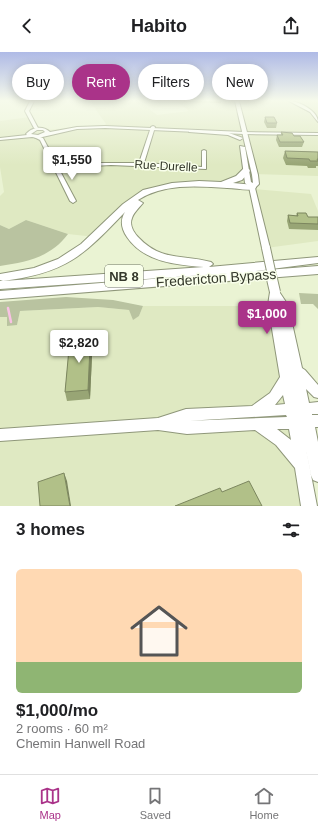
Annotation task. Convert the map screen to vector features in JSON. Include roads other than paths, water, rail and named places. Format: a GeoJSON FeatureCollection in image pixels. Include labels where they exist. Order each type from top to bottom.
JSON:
{"type":"FeatureCollection","features":[{"type":"Feature","properties":{"kind":"highway"},"geometry":{"type":"LineString","coordinates":[[219,185],[239,178],[246,171]]}},
{"type":"Feature","properties":{"kind":"highway"},"geometry":{"type":"LineString","coordinates":[[0,278],[27,274],[54,266],[66,260],[76,254],[95,237],[129,203],[145,193],[186,184],[253,188]]}},
{"type":"Feature","properties":{"kind":"highway"},"geometry":{"type":"LineString","coordinates":[[248,268],[194,264],[160,257],[140,246],[130,235],[126,221],[132,209],[139,202],[145,198],[164,191],[199,187],[253,188]]}},
{"type":"Feature","properties":{"kind":"highway","name":"NB 8"},"geometry":{"type":"LineString","coordinates":[[248,268],[318,260]]}},
{"type":"Feature","properties":{"kind":"highway","name":"Fredericton Bypass"},"geometry":{"type":"LineString","coordinates":[[0,285],[248,268]]}},
{"type":"Feature","properties":{"kind":"highway","name":"NB 8"},"geometry":{"type":"LineString","coordinates":[[288,273],[318,270]]}},
{"type":"Feature","properties":{"kind":"highway"},"geometry":{"type":"LineString","coordinates":[[288,273],[318,274]]}},
{"type":"Feature","properties":{"kind":"highway","name":"Fredericton Bypass"},"geometry":{"type":"LineString","coordinates":[[0,295],[288,273]]}},
{"type":"Feature","properties":{"kind":"main road"},"geometry":{"type":"LineString","coordinates":[[240,122],[240,132],[248,183],[253,188],[275,292],[273,305],[286,377],[303,417]]}},
{"type":"Feature","properties":{"kind":"main road"},"geometry":{"type":"LineString","coordinates":[[228,130],[240,132]]}},
{"type":"Feature","properties":{"kind":"main road"},"geometry":{"type":"LineString","coordinates":[[191,131],[229,134],[240,132]]}},
{"type":"Feature","properties":{"kind":"main road"},"geometry":{"type":"LineString","coordinates":[[240,132],[256,184],[253,188]]}},
{"type":"Feature","properties":{"kind":"main road"},"geometry":{"type":"LineString","coordinates":[[275,292],[284,305],[297,368],[303,417],[312,458],[318,476]]}},
{"type":"Feature","properties":{"kind":"main road"},"geometry":{"type":"LineString","coordinates":[[297,368],[307,382],[318,393]]}},
{"type":"Feature","properties":{"kind":"main road"},"geometry":{"type":"LineString","coordinates":[[253,418],[276,398],[286,377]]}},
{"type":"Feature","properties":{"kind":"main road"},"geometry":{"type":"LineString","coordinates":[[0,435],[158,424],[187,428],[253,418],[303,417],[318,408]]}},
{"type":"Feature","properties":{"kind":"main road"},"geometry":{"type":"LineString","coordinates":[[253,418],[291,449],[312,458]]}},
{"type":"Feature","properties":{"kind":"main road"},"geometry":{"type":"LineString","coordinates":[[309,506],[312,458]]}},
{"type":"Feature","properties":{"kind":"street"},"geometry":{"type":"LineString","coordinates":[[31,122],[34,132]]}},
{"type":"Feature","properties":{"kind":"street"},"geometry":{"type":"LineString","coordinates":[[0,138],[34,132],[45,134],[90,127],[228,130]]}},
{"type":"Feature","properties":{"kind":"street"},"geometry":{"type":"LineString","coordinates":[[153,128],[191,131]]}},
{"type":"Feature","properties":{"kind":"street"},"geometry":{"type":"LineString","coordinates":[[141,165],[153,128]]}},
{"type":"Feature","properties":{"kind":"street"},"geometry":{"type":"LineString","coordinates":[[34,132],[45,134]]}},
{"type":"Feature","properties":{"kind":"street"},"geometry":{"type":"LineString","coordinates":[[240,132],[318,134]]}},
{"type":"Feature","properties":{"kind":"street"},"geometry":{"type":"LineString","coordinates":[[45,134],[56,168],[73,201]]}},
{"type":"Feature","properties":{"kind":"street","name":"Rue Durelle"},"geometry":{"type":"LineString","coordinates":[[56,168],[80,164],[204,168],[204,151]]}},
{"type":"Feature","properties":{"kind":"waterway"},"geometry":{"type":"LineString","coordinates":[[8,308],[11,322]]}}]}
